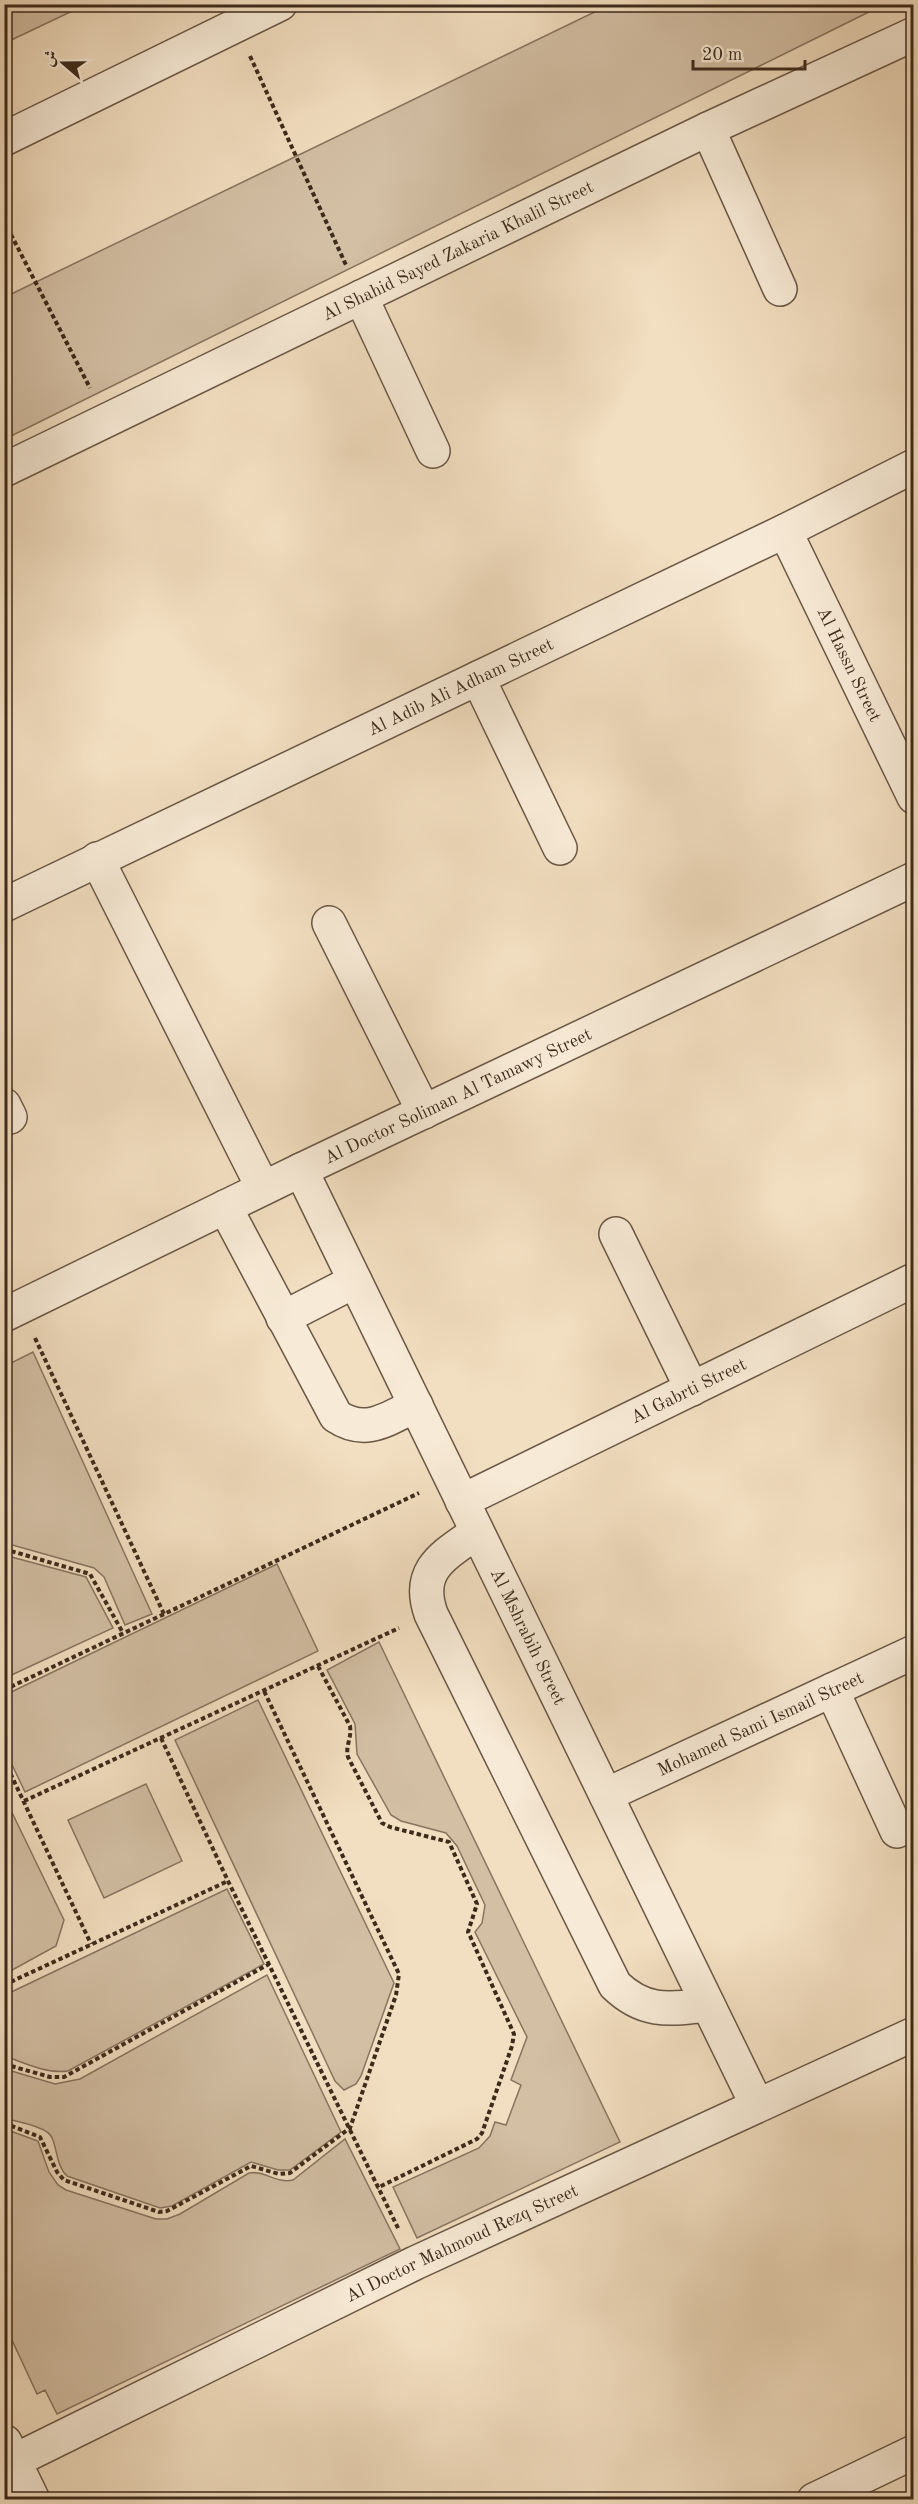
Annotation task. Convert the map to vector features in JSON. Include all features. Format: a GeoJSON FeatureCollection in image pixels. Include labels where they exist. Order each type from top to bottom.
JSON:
{"type":"FeatureCollection","features":[{"type":"Feature","properties":{"kind":"street"},"geometry":{"type":"LineString","coordinates":[[4,139],[275,6]]}},
{"type":"Feature","properties":{"kind":"street","name":"Al Shahid Sayed Zakaria Khalil Street"},"geometry":{"type":"LineString","coordinates":[[4,470],[708,129],[910,39]]}},
{"type":"Feature","properties":{"kind":"street"},"geometry":{"type":"LineString","coordinates":[[708,129],[780,289]]}},
{"type":"Feature","properties":{"kind":"street"},"geometry":{"type":"LineString","coordinates":[[361,297],[433,451]]}},
{"type":"Feature","properties":{"kind":"street","name":"Al Adib Ali Adham Street"},"geometry":{"type":"LineString","coordinates":[[4,905],[785,531],[914,465]]}},
{"type":"Feature","properties":{"kind":"street","name":"Al Hassn Street"},"geometry":{"type":"LineString","coordinates":[[785,531],[914,797]]}},
{"type":"Feature","properties":{"kind":"street"},"geometry":{"type":"LineString","coordinates":[[478,678],[560,849]]}},
{"type":"Feature","properties":{"kind":"street"},"geometry":{"type":"LineString","coordinates":[[97,859],[263,1188]]}},
{"type":"Feature","properties":{"kind":"street","name":"Al Doctor Soliman Al Tamawy Street"},"geometry":{"type":"LineString","coordinates":[[13,1311],[263,1188],[914,879]]}},
{"type":"Feature","properties":{"kind":"street"},"geometry":{"type":"LineString","coordinates":[[329,923],[424,1112]]}},
{"type":"Feature","properties":{"kind":"street","name":"Al Mshrabih Street"},"geometry":{"type":"LineString","coordinates":[[301,1170],[757,2105]]}},
{"type":"Feature","properties":{"kind":"street"},"geometry":{"type":"LineString","coordinates":[[225,1207],[336,1416],[348,1424],[363,1427],[416,1405]]}},
{"type":"Feature","properties":{"kind":"street"},"geometry":{"type":"LineString","coordinates":[[616,1234],[692,1389]]}},
{"type":"Feature","properties":{"kind":"street"},"geometry":{"type":"LineString","coordinates":[[283,1317],[355,1281]]}},
{"type":"Feature","properties":{"kind":"street","name":"Al Gabrti Street"},"geometry":{"type":"LineString","coordinates":[[457,1490],[692,1389],[914,1281]]}},
{"type":"Feature","properties":{"kind":"street"},"geometry":{"type":"LineString","coordinates":[[477,1532],[440,1558],[431,1570],[426,1584],[426,1600],[431,1614],[615,1985],[626,1996],[641,2004],[656,2008],[708,2005]]}},
{"type":"Feature","properties":{"kind":"street","name":"Mohamed Sami Ismail Street"},"geometry":{"type":"LineString","coordinates":[[606,1795],[914,1652]]}},
{"type":"Feature","properties":{"kind":"street"},"geometry":{"type":"LineString","coordinates":[[832,1690],[897,1831]]}},
{"type":"Feature","properties":{"kind":"street","name":"Al Doctor Mahmoud Rezq Street"},"geometry":{"type":"LineString","coordinates":[[9,2450],[914,2034]]}},
{"type":"Feature","properties":{"kind":"street"},"geometry":{"type":"LineString","coordinates":[[9,2450],[33,2499]]}},
{"type":"Feature","properties":{"kind":"street"},"geometry":{"type":"LineString","coordinates":[[814,2499],[914,2452]]}},
{"type":"Feature","properties":{"kind":"path"},"geometry":{"type":"LineString","coordinates":[[236,26],[361,297]]}},
{"type":"Feature","properties":{"kind":"path"},"geometry":{"type":"LineString","coordinates":[[4,221],[106,421]]}},
{"type":"Feature","properties":{"kind":"path"},"geometry":{"type":"LineString","coordinates":[[13,1311],[164,1614]]}},
{"type":"Feature","properties":{"kind":"path"},"geometry":{"type":"LineString","coordinates":[[4,1690],[164,1614],[457,1490]]}},
{"type":"Feature","properties":{"kind":"path"},"geometry":{"type":"LineString","coordinates":[[4,1549],[90,1574],[123,1633]]}},
{"type":"Feature","properties":{"kind":"path"},"geometry":{"type":"LineString","coordinates":[[24,1802],[431,1614]]}},
{"type":"Feature","properties":{"kind":"path"},"geometry":{"type":"LineString","coordinates":[[318,1666],[350,1726],[351,1735],[346,1749],[348,1757],[382,1823],[390,1827],[442,1839],[452,1846],[477,1904],[468,1932],[514,2034],[513,2046],[479,2137],[377,2188]]}},
{"type":"Feature","properties":{"kind":"path"},"geometry":{"type":"LineString","coordinates":[[4,2123],[40,2137],[58,2175],[64,2180],[159,2212],[167,2211],[251,2166],[279,2174],[290,2173],[350,2128],[396,1995],[399,1974],[264,1691]]}},
{"type":"Feature","properties":{"kind":"path"},"geometry":{"type":"LineString","coordinates":[[161,1738],[228,1881],[415,2263]]}},
{"type":"Feature","properties":{"kind":"path"},"geometry":{"type":"LineString","coordinates":[[4,1760],[92,1944]]}},
{"type":"Feature","properties":{"kind":"path"},"geometry":{"type":"LineString","coordinates":[[4,1985],[228,1881]]}},
{"type":"Feature","properties":{"kind":"path"},"geometry":{"type":"LineString","coordinates":[[4,2064],[50,2078],[64,2077],[269,1964]]}},
{"type":"Feature","properties":{"kind":"shaded area"},"geometry":{"type":"Polygon","coordinates":[[[5,4],[85,4],[85,5],[5,43],[5,4]]]}},
{"type":"Feature","properties":{"kind":"shaded area"},"geometry":{"type":"Polygon","coordinates":[[[611,4],[883,5],[5,439],[5,297],[611,4]]]}},
{"type":"Feature","properties":{"kind":"shaded area"},"geometry":{"type":"Polygon","coordinates":[[[33,1352],[152,1614],[125,1625],[104,1577],[94,1568],[5,1543],[5,1366],[33,1352]]]}},
{"type":"Feature","properties":{"kind":"shaded area"},"geometry":{"type":"Polygon","coordinates":[[[4,1555],[86,1577],[113,1628],[5,1678],[4,1555]]]}},
{"type":"Feature","properties":{"kind":"shaded area"},"geometry":{"type":"Polygon","coordinates":[[[277,1564],[318,1651],[25,1792],[5,1750],[5,1695],[277,1564]]]}},
{"type":"Feature","properties":{"kind":"shaded area"},"geometry":{"type":"Polygon","coordinates":[[[379,1642],[620,2142],[417,2238],[393,2187],[479,2148],[490,2136],[495,2122],[506,2125],[521,2085],[511,2080],[527,2037],[475,1932],[482,1923],[485,1905],[457,1846],[446,1833],[401,1821],[391,1815],[357,1754],[355,1724],[327,1670],[379,1642]]]}},
{"type":"Feature","properties":{"kind":"shaded area"},"geometry":{"type":"Polygon","coordinates":[[[258,1700],[394,1983],[361,2076],[356,2084],[344,2090],[335,2081],[175,1740],[258,1700]]]}},
{"type":"Feature","properties":{"kind":"shaded area"},"geometry":{"type":"Polygon","coordinates":[[[146,1784],[182,1861],[104,1898],[68,1820],[146,1784]]]}},
{"type":"Feature","properties":{"kind":"shaded area"},"geometry":{"type":"Polygon","coordinates":[[[4,1796],[64,1920],[56,1946],[5,1974],[4,1796]]]}},
{"type":"Feature","properties":{"kind":"shaded area"},"geometry":{"type":"Polygon","coordinates":[[[227,1889],[264,1964],[68,2071],[44,2069],[5,2056],[5,1995],[227,1889]]]}},
{"type":"Feature","properties":{"kind":"shaded area"},"geometry":{"type":"Polygon","coordinates":[[[267,1975],[341,2132],[290,2170],[278,2170],[251,2162],[172,2206],[160,2208],[67,2176],[60,2165],[53,2140],[47,2132],[32,2125],[5,2118],[5,2069],[55,2084],[80,2079],[267,1975]]]}},
{"type":"Feature","properties":{"kind":"shaded area"},"geometry":{"type":"Polygon","coordinates":[[[5,2129],[38,2141],[49,2172],[58,2185],[66,2190],[156,2219],[167,2219],[180,2214],[249,2173],[260,2173],[287,2181],[293,2180],[345,2139],[400,2249],[57,2414],[45,2390],[37,2394],[5,2325],[5,2129]]]}}]}
